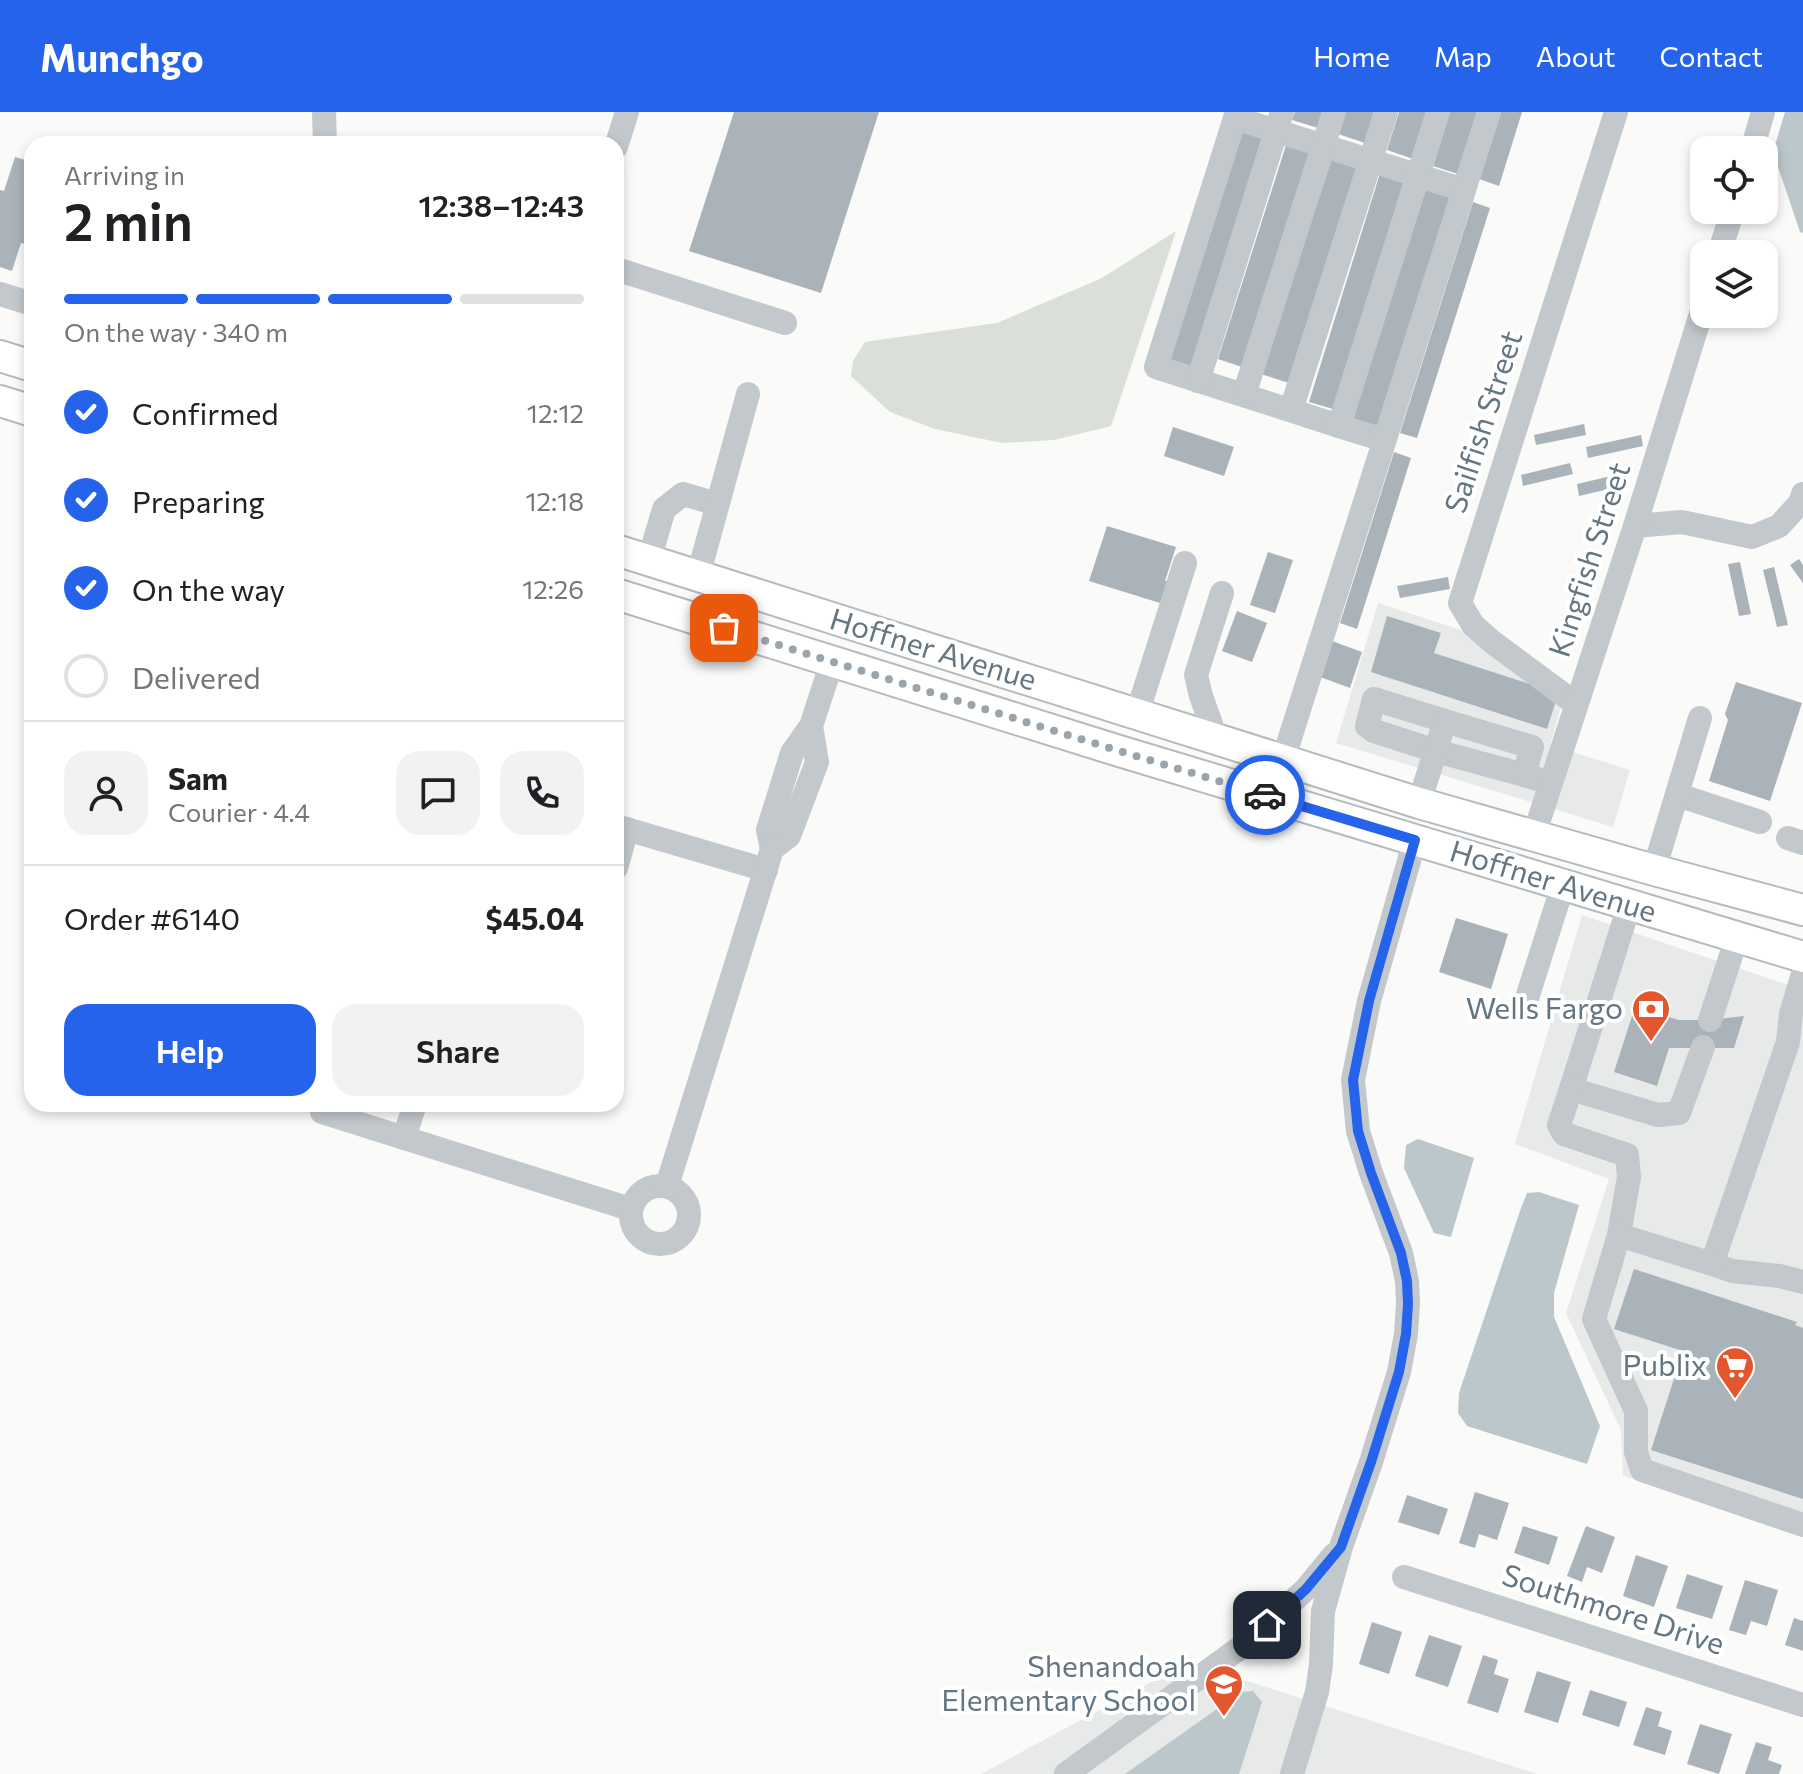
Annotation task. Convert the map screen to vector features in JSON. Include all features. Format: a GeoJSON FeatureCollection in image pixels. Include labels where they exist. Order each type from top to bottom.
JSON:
{"type":"FeatureCollection","features":[{"type":"Feature","properties":{"kind":"main road"},"geometry":{"type":"LineString","coordinates":[[0,356],[24,364]]}},
{"type":"Feature","properties":{"kind":"main road"},"geometry":{"type":"LineString","coordinates":[[0,401],[24,408]]}},
{"type":"Feature","properties":{"kind":"main road","name":"Hoffner Avenue"},"geometry":{"type":"LineString","coordinates":[[624,552],[1419,803],[1803,910]]}},
{"type":"Feature","properties":{"kind":"main road"},"geometry":{"type":"LineString","coordinates":[[624,582],[650,590],[675,593],[688,588],[698,576]]}},
{"type":"Feature","properties":{"kind":"main road","name":"Hoffner Avenue"},"geometry":{"type":"LineString","coordinates":[[624,597],[1178,769],[1803,957]]}},
{"type":"Feature","properties":{"kind":"main road"},"geometry":{"type":"LineString","coordinates":[[1178,769],[1221,768],[1386,817],[1419,803]]}},
{"type":"Feature","properties":{"kind":"main road"},"geometry":{"type":"LineString","coordinates":[[1415,840],[1430,829],[1459,825],[1506,839],[1534,835]]}},
{"type":"Feature","properties":{"kind":"street"},"geometry":{"type":"LineString","coordinates":[[324,112],[325,136]]}},
{"type":"Feature","properties":{"kind":"street"},"geometry":{"type":"LineString","coordinates":[[619,136],[627,112]]}},
{"type":"Feature","properties":{"kind":"street"},"geometry":{"type":"LineString","coordinates":[[1244,395],[1334,112]]}},
{"type":"Feature","properties":{"kind":"street"},"geometry":{"type":"LineString","coordinates":[[1291,410],[1386,112]]}},
{"type":"Feature","properties":{"kind":"street"},"geometry":{"type":"LineString","coordinates":[[1339,426],[1438,112]]}},
{"type":"Feature","properties":{"kind":"street"},"geometry":{"type":"LineString","coordinates":[[1283,760],[1489,112]]}},
{"type":"Feature","properties":{"kind":"street","name":"Sailfish Street"},"geometry":{"type":"LineString","coordinates":[[1576,704],[1491,641],[1473,625],[1460,603],[1616,112]]}},
{"type":"Feature","properties":{"kind":"street"},"geometry":{"type":"LineString","coordinates":[[1756,136],[1763,112]]}},
{"type":"Feature","properties":{"kind":"street"},"geometry":{"type":"LineString","coordinates":[[1384,440],[1156,367],[1236,115],[1279,122],[1323,145],[1464,190]]}},
{"type":"Feature","properties":{"kind":"street"},"geometry":{"type":"LineString","coordinates":[[1198,381],[1279,122]]}},
{"type":"Feature","properties":{"kind":"street"},"geometry":{"type":"LineString","coordinates":[[624,272],[785,323]]}},
{"type":"Feature","properties":{"kind":"street"},"geometry":{"type":"LineString","coordinates":[[0,294],[24,302]]}},
{"type":"Feature","properties":{"kind":"street","name":"Kingfish Street"},"geometry":{"type":"LineString","coordinates":[[1534,835],[1697,328]]}},
{"type":"Feature","properties":{"kind":"street"},"geometry":{"type":"LineString","coordinates":[[698,576],[748,394]]}},
{"type":"Feature","properties":{"kind":"street"},"geometry":{"type":"LineString","coordinates":[[649,560],[664,509],[683,494],[717,504]]}},
{"type":"Feature","properties":{"kind":"street"},"geometry":{"type":"LineString","coordinates":[[1635,526],[1682,522],[1752,537],[1779,526],[1800,503],[1803,494]]}},
{"type":"Feature","properties":{"kind":"street"},"geometry":{"type":"LineString","coordinates":[[1137,714],[1185,563]]}},
{"type":"Feature","properties":{"kind":"street"},"geometry":{"type":"LineString","coordinates":[[1216,738],[1196,675],[1222,593]]}},
{"type":"Feature","properties":{"kind":"street"},"geometry":{"type":"LineString","coordinates":[[667,1186],[769,859],[768,830],[792,753],[811,726],[832,662]]}},
{"type":"Feature","properties":{"kind":"street"},"geometry":{"type":"LineString","coordinates":[[1524,775],[1532,747],[1374,699],[1367,726],[1374,731],[1436,751],[1524,775],[1551,782]]}},
{"type":"Feature","properties":{"kind":"street"},"geometry":{"type":"LineString","coordinates":[[1654,870],[1700,718]]}},
{"type":"Feature","properties":{"kind":"street"},"geometry":{"type":"LineString","coordinates":[[1419,803],[1445,721]]}},
{"type":"Feature","properties":{"kind":"street"},"geometry":{"type":"LineString","coordinates":[[1678,795],[1760,822]]}},
{"type":"Feature","properties":{"kind":"street"},"geometry":{"type":"LineString","coordinates":[[624,828],[769,859]]}},
{"type":"Feature","properties":{"kind":"street"},"geometry":{"type":"LineString","coordinates":[[1292,1774],[1317,1692],[1323,1611],[1399,1372],[1406,1334],[1407,1281],[1401,1253],[1358,1131],[1353,1080],[1369,1001],[1415,840]]}},
{"type":"Feature","properties":{"kind":"street"},"geometry":{"type":"LineString","coordinates":[[1527,998],[1563,885]]}},
{"type":"Feature","properties":{"kind":"street"},"geometry":{"type":"LineString","coordinates":[[1629,906],[1559,1125],[1564,1134],[1627,1155],[1629,1177],[1619,1235],[1594,1319],[1636,1411],[1636,1452],[1642,1470],[1803,1525]]}},
{"type":"Feature","properties":{"kind":"street"},"geometry":{"type":"LineString","coordinates":[[1710,1020],[1737,937]]}},
{"type":"Feature","properties":{"kind":"street"},"geometry":{"type":"LineString","coordinates":[[1712,1264],[1797,1016],[1803,974]]}},
{"type":"Feature","properties":{"kind":"street"},"geometry":{"type":"LineString","coordinates":[[1571,1089],[1658,1115],[1679,1113],[1703,1047]]}},
{"type":"Feature","properties":{"kind":"street"},"geometry":{"type":"LineString","coordinates":[[322,1112],[630,1209]]}},
{"type":"Feature","properties":{"kind":"street"},"geometry":{"type":"LineString","coordinates":[[404,1138],[412,1112]]}},
{"type":"Feature","properties":{"kind":"street"},"geometry":{"type":"LineString","coordinates":[[667,1186],[683,1197],[688,1206],[688,1225],[683,1233],[667,1244],[647,1242],[633,1229],[630,1209],[634,1200],[648,1187],[667,1186]]}},
{"type":"Feature","properties":{"kind":"street"},"geometry":{"type":"LineString","coordinates":[[1619,1235],[1732,1271],[1780,1276],[1803,1282]]}},
{"type":"Feature","properties":{"kind":"street"},"geometry":{"type":"LineString","coordinates":[[1066,1774],[1248,1642],[1306,1589],[1341,1547]]}},
{"type":"Feature","properties":{"kind":"street","name":"Southmore Drive"},"geometry":{"type":"LineString","coordinates":[[1404,1577],[1803,1705]]}},
{"type":"Feature","properties":{"kind":"shaded area"},"geometry":{"type":"Polygon","coordinates":[[[1785,112],[1803,112],[1803,233],[1800,232],[1778,167],[1778,136],[1785,112]]]}},
{"type":"Feature","properties":{"kind":"shaded area"},"geometry":{"type":"Polygon","coordinates":[[[1176,231],[1111,426],[1054,440],[1002,443],[935,429],[890,412],[851,376],[853,361],[865,342],[997,323],[1102,278],[1176,231]]]}},
{"type":"Feature","properties":{"kind":"shaded area"},"geometry":{"type":"Polygon","coordinates":[[[1378,603],[1461,630],[1544,683],[1562,704],[1550,745],[1630,770],[1613,827],[1336,743],[1378,603]]]}},
{"type":"Feature","properties":{"kind":"shaded area"},"geometry":{"type":"Polygon","coordinates":[[[1582,915],[1803,990],[1803,1536],[1623,1476],[1621,1430],[1566,1313],[1609,1179],[1515,1144],[1582,915]]]}},
{"type":"Feature","properties":{"kind":"shaded area"},"geometry":{"type":"Polygon","coordinates":[[[1418,1139],[1474,1158],[1451,1237],[1434,1233],[1404,1168],[1406,1145],[1418,1139]]]}},
{"type":"Feature","properties":{"kind":"shaded area"},"geometry":{"type":"Polygon","coordinates":[[[1539,1192],[1579,1205],[1554,1293],[1554,1317],[1600,1426],[1587,1464],[1467,1426],[1458,1413],[1459,1393],[1520,1211],[1527,1193],[1539,1192]]]}},
{"type":"Feature","properties":{"kind":"shaded area","name":"Shenandoah Elementary School"},"geometry":{"type":"Polygon","coordinates":[[[1188,1662],[1537,1774],[981,1774],[1188,1662]]]}},
{"type":"Feature","properties":{"kind":"shaded area"},"geometry":{"type":"Polygon","coordinates":[[[1253,1691],[1262,1702],[1239,1774],[1125,1774],[1241,1692],[1253,1691]]]}},
{"type":"Feature","properties":{"kind":"building"},"geometry":{"type":"Polygon","coordinates":[[[734,112],[879,112],[821,293],[689,251],[734,112]]]}},
{"type":"Feature","properties":{"kind":"building"},"geometry":{"type":"Polygon","coordinates":[[[1295,112],[1323,112],[1318,128],[1292,120],[1295,112]]]}},
{"type":"Feature","properties":{"kind":"building"},"geometry":{"type":"Polygon","coordinates":[[[1345,112],[1375,112],[1365,143],[1338,134],[1345,112]]]}},
{"type":"Feature","properties":{"kind":"building"},"geometry":{"type":"Polygon","coordinates":[[[1399,112],[1428,112],[1413,159],[1387,150],[1399,112]]]}},
{"type":"Feature","properties":{"kind":"building"},"geometry":{"type":"Polygon","coordinates":[[[1450,112],[1478,112],[1458,174],[1433,166],[1450,112]]]}},
{"type":"Feature","properties":{"kind":"building"},"geometry":{"type":"Polygon","coordinates":[[[1500,112],[1522,112],[1499,186],[1479,179],[1500,112]]]}},
{"type":"Feature","properties":{"kind":"building"},"geometry":{"type":"Polygon","coordinates":[[[1243,127],[1266,134],[1191,366],[1169,359],[1243,127]]]}},
{"type":"Feature","properties":{"kind":"building"},"geometry":{"type":"Polygon","coordinates":[[[1287,142],[1311,150],[1242,367],[1218,359],[1287,142]]]}},
{"type":"Feature","properties":{"kind":"building"},"geometry":{"type":"Polygon","coordinates":[[[15,157],[24,160],[24,244],[21,243],[12,271],[0,267],[0,190],[4,191],[15,157]]]}},
{"type":"Feature","properties":{"kind":"building"},"geometry":{"type":"Polygon","coordinates":[[[1332,158],[1359,166],[1289,383],[1261,374],[1332,158]]]}},
{"type":"Feature","properties":{"kind":"building"},"geometry":{"type":"Polygon","coordinates":[[[1381,170],[1405,178],[1333,409],[1309,402],[1381,170]]]}},
{"type":"Feature","properties":{"kind":"building"},"geometry":{"type":"Polygon","coordinates":[[[1427,186],[1454,195],[1379,428],[1352,419],[1427,186]]]}},
{"type":"Feature","properties":{"kind":"building"},"geometry":{"type":"Polygon","coordinates":[[[1473,202],[1490,208],[1417,438],[1400,433],[1473,202]]]}},
{"type":"Feature","properties":{"kind":"building"},"geometry":{"type":"Polygon","coordinates":[[[1584,424],[1586,435],[1536,445],[1534,435],[1584,424]]]}},
{"type":"Feature","properties":{"kind":"building"},"geometry":{"type":"Polygon","coordinates":[[[1173,427],[1234,447],[1224,476],[1164,456],[1173,427]]]}},
{"type":"Feature","properties":{"kind":"building"},"geometry":{"type":"Polygon","coordinates":[[[1641,435],[1643,446],[1588,458],[1586,447],[1641,435]]]}},
{"type":"Feature","properties":{"kind":"building"},"geometry":{"type":"Polygon","coordinates":[[[1394,452],[1411,458],[1357,629],[1340,623],[1394,452]]]}},
{"type":"Feature","properties":{"kind":"building"},"geometry":{"type":"Polygon","coordinates":[[[1570,463],[1573,474],[1523,486],[1521,475],[1570,463]]]}},
{"type":"Feature","properties":{"kind":"building"},"geometry":{"type":"Polygon","coordinates":[[[1624,473],[1626,485],[1579,496],[1577,484],[1624,473]]]}},
{"type":"Feature","properties":{"kind":"building"},"geometry":{"type":"Polygon","coordinates":[[[1107,526],[1176,547],[1160,603],[1089,581],[1107,526]]]}},
{"type":"Feature","properties":{"kind":"building"},"geometry":{"type":"Polygon","coordinates":[[[1268,552],[1293,560],[1275,613],[1250,605],[1268,552]]]}},
{"type":"Feature","properties":{"kind":"building"},"geometry":{"type":"Polygon","coordinates":[[[1799,559],[1803,565],[1803,583],[1790,565],[1799,559]]]}},
{"type":"Feature","properties":{"kind":"building"},"geometry":{"type":"Polygon","coordinates":[[[1740,562],[1751,614],[1739,616],[1728,564],[1740,562]]]}},
{"type":"Feature","properties":{"kind":"building"},"geometry":{"type":"Polygon","coordinates":[[[1774,567],[1788,625],[1777,627],[1763,570],[1774,567]]]}},
{"type":"Feature","properties":{"kind":"building"},"geometry":{"type":"Polygon","coordinates":[[[1448,577],[1450,589],[1400,598],[1397,586],[1448,577]]]}},
{"type":"Feature","properties":{"kind":"building"},"geometry":{"type":"Polygon","coordinates":[[[1237,611],[1267,623],[1252,662],[1222,651],[1237,611]]]}},
{"type":"Feature","properties":{"kind":"building"},"geometry":{"type":"Polygon","coordinates":[[[1387,616],[1441,633],[1434,653],[1542,688],[1555,704],[1547,729],[1371,672],[1387,616]]]}},
{"type":"Feature","properties":{"kind":"building"},"geometry":{"type":"Polygon","coordinates":[[[1332,641],[1362,652],[1350,688],[1320,677],[1332,641]]]}},
{"type":"Feature","properties":{"kind":"building"},"geometry":{"type":"Polygon","coordinates":[[[1736,682],[1802,703],[1770,801],[1709,781],[1736,682]]]}},
{"type":"Feature","properties":{"kind":"building"},"geometry":{"type":"Polygon","coordinates":[[[1456,918],[1508,934],[1491,989],[1439,972],[1456,918]]]}},
{"type":"Feature","properties":{"kind":"building"},"geometry":{"type":"Polygon","coordinates":[[[1635,1007],[1679,1020],[1744,1016],[1734,1048],[1669,1048],[1657,1086],[1614,1072],[1635,1007]]]}},
{"type":"Feature","properties":{"kind":"building","name":"Publix"},"geometry":{"type":"Polygon","coordinates":[[[1634,1269],[1797,1322],[1795,1325],[1803,1328],[1803,1499],[1651,1450],[1683,1351],[1614,1329],[1634,1269]]]}},
{"type":"Feature","properties":{"kind":"building"},"geometry":{"type":"Polygon","coordinates":[[[1475,1492],[1509,1503],[1497,1540],[1479,1534],[1475,1548],[1459,1543],[1475,1492]]]}},
{"type":"Feature","properties":{"kind":"building"},"geometry":{"type":"Polygon","coordinates":[[[1407,1495],[1448,1509],[1439,1535],[1398,1522],[1407,1495]]]}},
{"type":"Feature","properties":{"kind":"building"},"geometry":{"type":"Polygon","coordinates":[[[1523,1526],[1558,1537],[1549,1565],[1514,1553],[1523,1526]]]}},
{"type":"Feature","properties":{"kind":"building"},"geometry":{"type":"Polygon","coordinates":[[[1586,1526],[1615,1537],[1602,1573],[1587,1567],[1582,1582],[1567,1576],[1586,1526]]]}},
{"type":"Feature","properties":{"kind":"building"},"geometry":{"type":"Polygon","coordinates":[[[1636,1555],[1668,1566],[1654,1607],[1623,1596],[1636,1555]]]}},
{"type":"Feature","properties":{"kind":"building"},"geometry":{"type":"Polygon","coordinates":[[[1687,1574],[1723,1586],[1712,1619],[1676,1608],[1687,1574]]]}},
{"type":"Feature","properties":{"kind":"building"},"geometry":{"type":"Polygon","coordinates":[[[1745,1580],[1778,1590],[1767,1626],[1751,1621],[1746,1635],[1729,1630],[1745,1580]]]}},
{"type":"Feature","properties":{"kind":"building"},"geometry":{"type":"Polygon","coordinates":[[[1794,1618],[1803,1621],[1803,1651],[1785,1645],[1794,1618]]]}},
{"type":"Feature","properties":{"kind":"building"},"geometry":{"type":"Polygon","coordinates":[[[1372,1622],[1402,1632],[1389,1674],[1359,1664],[1372,1622]]]}},
{"type":"Feature","properties":{"kind":"building"},"geometry":{"type":"Polygon","coordinates":[[[1429,1635],[1462,1646],[1448,1687],[1415,1676],[1429,1635]]]}},
{"type":"Feature","properties":{"kind":"building"},"geometry":{"type":"Polygon","coordinates":[[[1483,1655],[1498,1660],[1494,1674],[1509,1679],[1498,1713],[1467,1703],[1483,1655]]]}},
{"type":"Feature","properties":{"kind":"building"},"geometry":{"type":"Polygon","coordinates":[[[1537,1671],[1571,1682],[1558,1723],[1524,1712],[1537,1671]]]}},
{"type":"Feature","properties":{"kind":"building"},"geometry":{"type":"Polygon","coordinates":[[[1590,1690],[1627,1702],[1619,1727],[1582,1715],[1590,1690]]]}},
{"type":"Feature","properties":{"kind":"building"},"geometry":{"type":"Polygon","coordinates":[[[1646,1707],[1662,1712],[1658,1726],[1672,1731],[1665,1755],[1633,1745],[1646,1707]]]}},
{"type":"Feature","properties":{"kind":"building"},"geometry":{"type":"Polygon","coordinates":[[[1700,1724],[1732,1734],[1719,1774],[1687,1764],[1700,1724]]]}},
{"type":"Feature","properties":{"kind":"building"},"geometry":{"type":"Polygon","coordinates":[[[1756,1742],[1772,1747],[1768,1760],[1782,1765],[1779,1774],[1745,1774],[1756,1742]]]}},
{"type":"Feature","properties":{"kind":"way so far"},"geometry":{"type":"LineString","coordinates":[[724,628],[1265,795]]}},
{"type":"Feature","properties":{"kind":"place","name":"Wells Fargo"},"geometry":{"type":"Point","coordinates":[1651,1043]}},
{"type":"Feature","properties":{"kind":"place","name":"Publix"},"geometry":{"type":"Point","coordinates":[1735,1400]}},
{"type":"Feature","properties":{"kind":"place","name":"Shenandoah Elementary School"},"geometry":{"type":"Point","coordinates":[1224,1718]}},
{"type":"Feature","properties":{"kind":"route"},"geometry":{"type":"LineString","coordinates":[[1265,795],[1415,840],[1369,1001],[1353,1080],[1358,1131],[1401,1253],[1407,1281],[1406,1334],[1399,1372],[1341,1547],[1306,1589],[1267,1625]]}}]}
